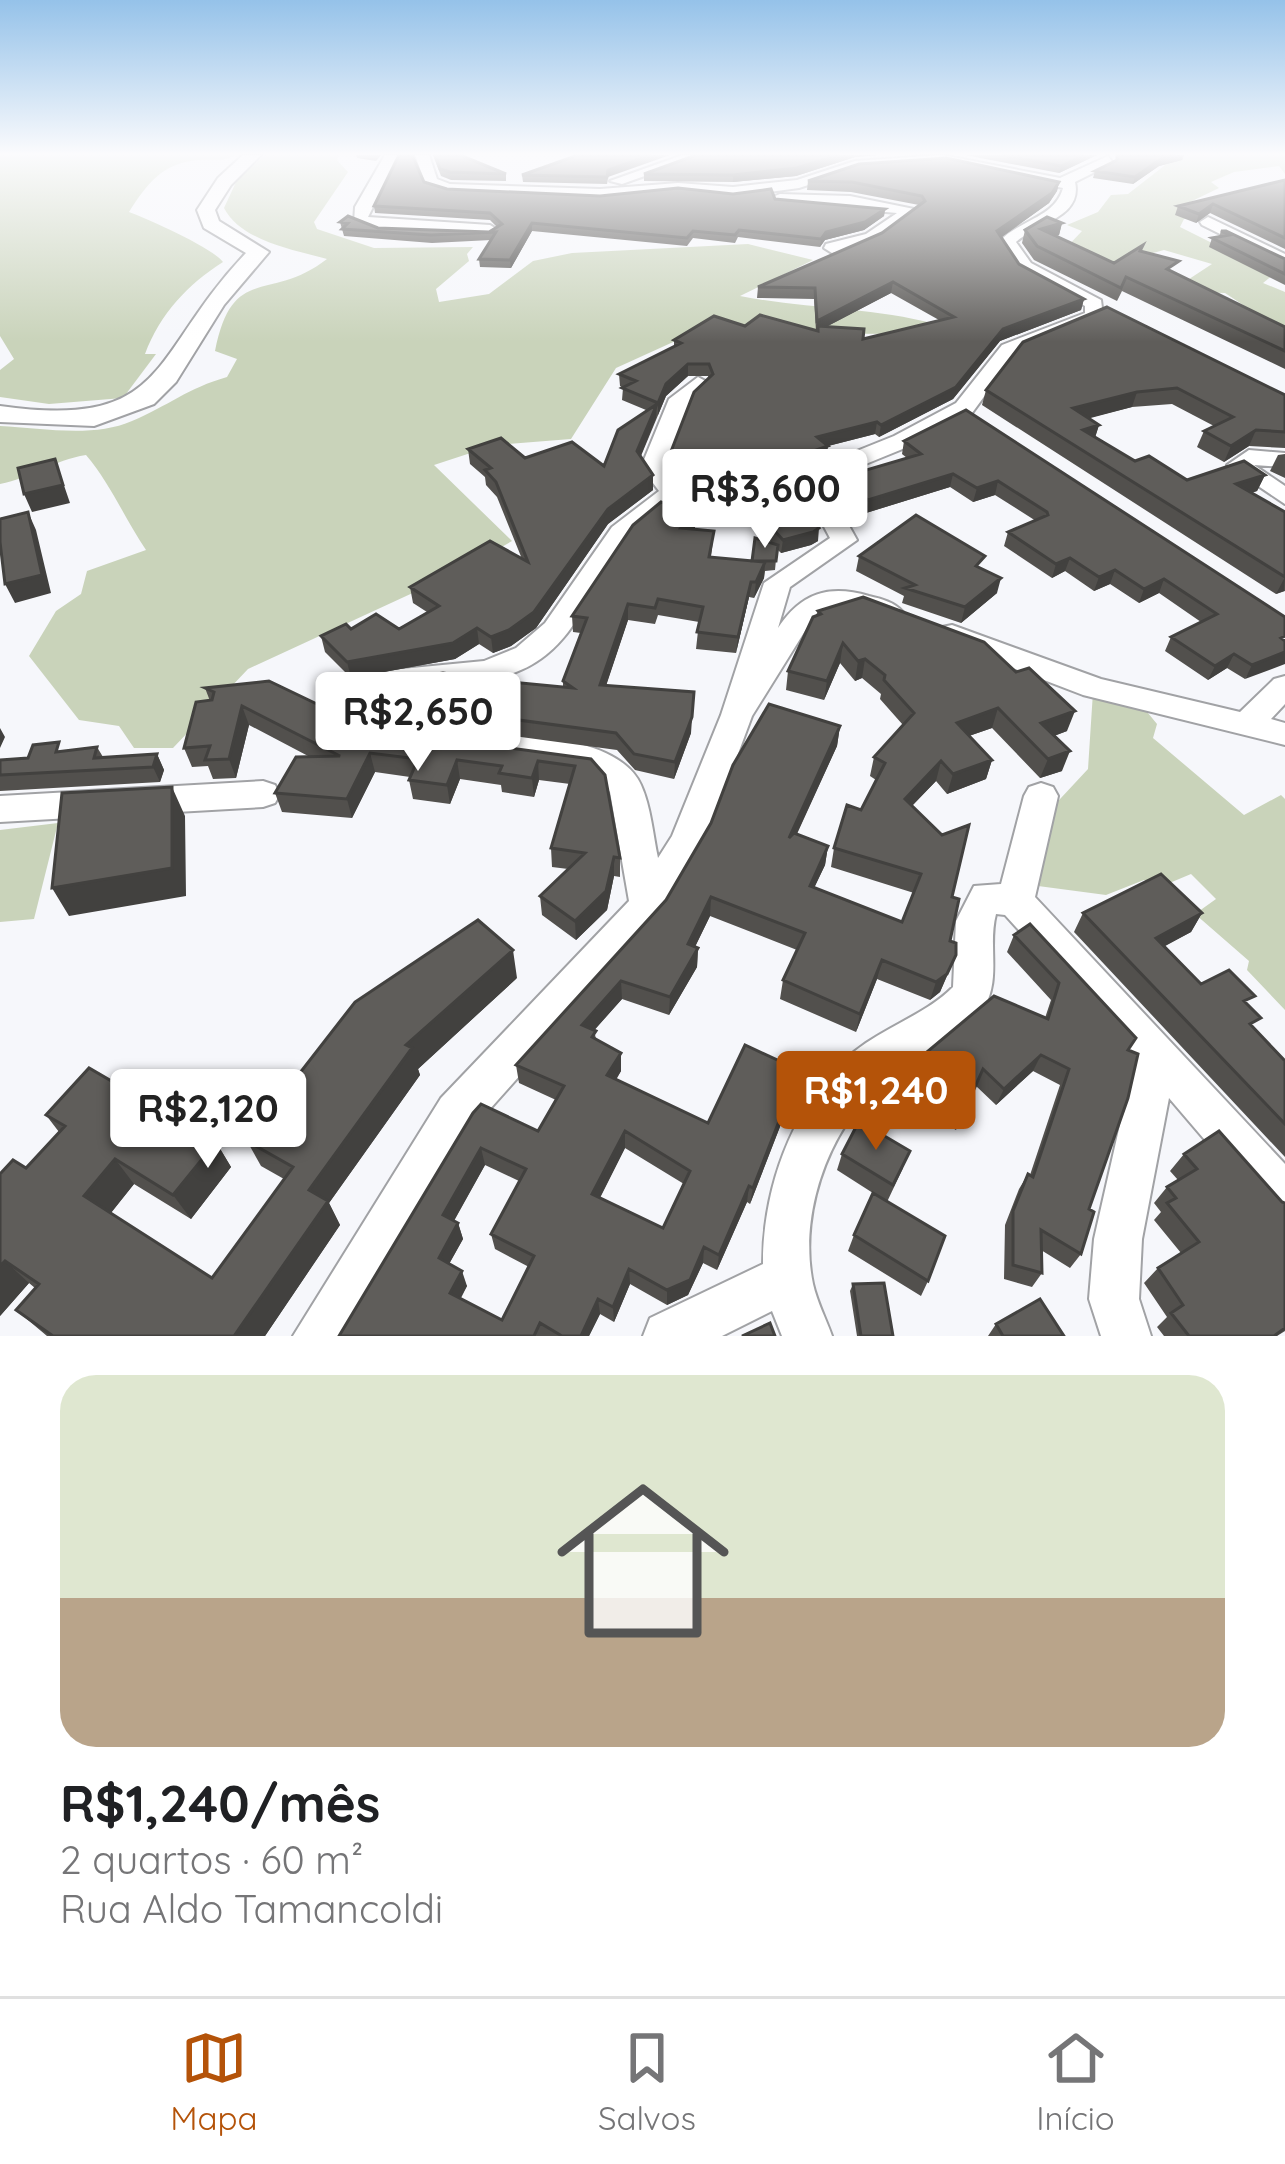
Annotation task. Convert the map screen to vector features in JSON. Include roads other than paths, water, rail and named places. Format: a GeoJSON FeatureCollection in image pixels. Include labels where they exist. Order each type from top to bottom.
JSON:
{"type":"FeatureCollection","features":[{"type":"Feature","properties":{"kind":"main road"},"geometry":{"type":"LineString","coordinates":[[0,414],[41,420],[92,417],[146,398],[161,384],[221,291],[259,252],[211,224],[209,217]]}},
{"type":"Feature","properties":{"kind":"street"},"geometry":{"type":"LineString","coordinates":[[360,217],[379,226],[490,230]]}},
{"type":"Feature","properties":{"kind":"street"},"geometry":{"type":"LineString","coordinates":[[832,248],[888,229],[901,217]]}},
{"type":"Feature","properties":{"kind":"street"},"geometry":{"type":"LineString","coordinates":[[1050,217],[1012,234],[1006,242],[1025,267],[1116,315]]}},
{"type":"Feature","properties":{"kind":"street"},"geometry":{"type":"LineString","coordinates":[[1208,222],[1285,261]]}},
{"type":"Feature","properties":{"kind":"street"},"geometry":{"type":"LineString","coordinates":[[318,1336],[457,1113],[649,905],[688,840],[737,715],[778,583],[844,540],[810,478],[974,415],[1009,349],[1088,320],[1094,316],[1094,304]]}},
{"type":"Feature","properties":{"kind":"street"},"geometry":{"type":"LineString","coordinates":[[649,905],[626,788],[616,772],[583,756],[351,726],[342,716],[342,704],[359,688],[497,667],[524,657],[548,638],[621,532],[672,493],[653,467],[680,399],[698,383]]}},
{"type":"Feature","properties":{"kind":"street"},"geometry":{"type":"LineString","coordinates":[[1285,456],[1249,457],[1239,465],[1285,497]]}},
{"type":"Feature","properties":{"kind":"street"},"geometry":{"type":"LineString","coordinates":[[737,715],[803,612],[817,600],[832,597],[868,604],[1094,688],[1285,734]]}},
{"type":"Feature","properties":{"kind":"street"},"geometry":{"type":"LineString","coordinates":[[1248,723],[1285,686]]}},
{"type":"Feature","properties":{"kind":"street"},"geometry":{"type":"LineString","coordinates":[[0,809],[263,794]]}},
{"type":"Feature","properties":{"kind":"street"},"geometry":{"type":"LineString","coordinates":[[1015,901],[1041,796]]}},
{"type":"Feature","properties":{"kind":"street"},"geometry":{"type":"LineString","coordinates":[[807,1336],[787,1278],[794,1188],[812,1133],[872,1063],[963,1005],[977,984],[974,916],[987,897],[1015,901],[1148,1041],[1285,1199]]}},
{"type":"Feature","properties":{"kind":"street"},"geometry":{"type":"LineString","coordinates":[[1126,1336],[1114,1299],[1118,1239],[1155,1063],[1148,1041]]}},
{"type":"Feature","properties":{"kind":"street"},"geometry":{"type":"LineString","coordinates":[[668,1336],[787,1278]]}}]}
